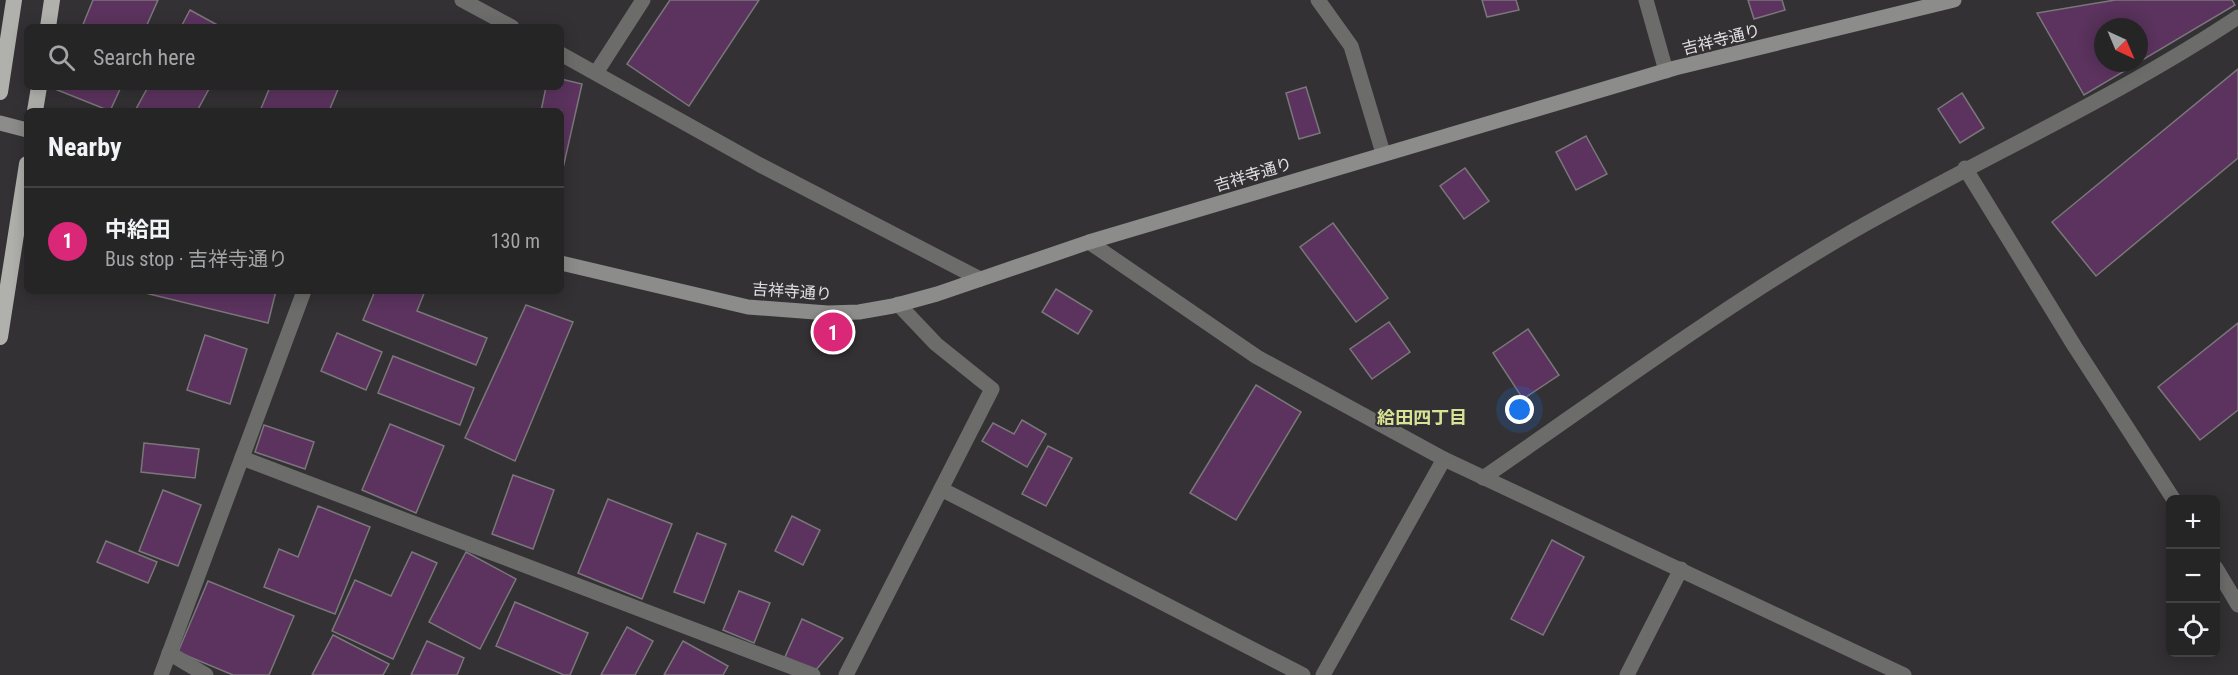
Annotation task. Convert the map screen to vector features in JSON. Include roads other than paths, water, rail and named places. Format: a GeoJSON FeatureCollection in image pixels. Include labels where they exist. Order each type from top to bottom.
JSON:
{"type":"FeatureCollection","features":[{"type":"Feature","properties":{"kind":"highway"},"geometry":{"type":"LineString","coordinates":[[0,92],[14,0]]}},
{"type":"Feature","properties":{"kind":"highway"},"geometry":{"type":"LineString","coordinates":[[48,24],[52,0]]}},
{"type":"Feature","properties":{"kind":"highway"},"geometry":{"type":"LineString","coordinates":[[36,108],[38,90]]}},
{"type":"Feature","properties":{"kind":"highway"},"geometry":{"type":"LineString","coordinates":[[0,337],[24,183]]}},
{"type":"Feature","properties":{"kind":"main road","name":"吉祥寺通り"},"geometry":{"type":"LineString","coordinates":[[564,264],[758,308],[828,313],[859,312],[898,304],[1089,242],[1666,71],[1954,0]]}},
{"type":"Feature","properties":{"kind":"main road"},"geometry":{"type":"LineString","coordinates":[[0,123],[24,129]]}},
{"type":"Feature","properties":{"kind":"street"},"geometry":{"type":"LineString","coordinates":[[462,0],[506,24]]}},
{"type":"Feature","properties":{"kind":"street"},"geometry":{"type":"LineString","coordinates":[[596,73],[643,0]]}},
{"type":"Feature","properties":{"kind":"street"},"geometry":{"type":"LineString","coordinates":[[1318,0],[1351,46],[1383,153]]}},
{"type":"Feature","properties":{"kind":"street"},"geometry":{"type":"LineString","coordinates":[[1646,0],[1666,71]]}},
{"type":"Feature","properties":{"kind":"street"},"geometry":{"type":"LineString","coordinates":[[1483,478],[1731,309],[1851,232],[1965,168],[2073,114],[2200,42],[2238,17]]}},
{"type":"Feature","properties":{"kind":"street"},"geometry":{"type":"LineString","coordinates":[[564,56],[760,165],[980,279]]}},
{"type":"Feature","properties":{"kind":"street"},"geometry":{"type":"LineString","coordinates":[[1965,168],[2075,347],[2171,495]]}},
{"type":"Feature","properties":{"kind":"street"},"geometry":{"type":"LineString","coordinates":[[1089,242],[1257,357],[1444,459],[1904,675]]}},
{"type":"Feature","properties":{"kind":"street"},"geometry":{"type":"LineString","coordinates":[[161,675],[303,294]]}},
{"type":"Feature","properties":{"kind":"street"},"geometry":{"type":"LineString","coordinates":[[846,675],[992,389],[936,344],[898,304]]}},
{"type":"Feature","properties":{"kind":"street"},"geometry":{"type":"LineString","coordinates":[[242,458],[813,675]]}},
{"type":"Feature","properties":{"kind":"street"},"geometry":{"type":"LineString","coordinates":[[1323,675],[1444,459]]}},
{"type":"Feature","properties":{"kind":"street"},"geometry":{"type":"LineString","coordinates":[[941,489],[1303,675]]}},
{"type":"Feature","properties":{"kind":"street"},"geometry":{"type":"LineString","coordinates":[[1627,675],[1681,569]]}},
{"type":"Feature","properties":{"kind":"street"},"geometry":{"type":"LineString","coordinates":[[2220,575],[2238,605]]}},
{"type":"Feature","properties":{"kind":"street"},"geometry":{"type":"LineString","coordinates":[[169,653],[206,675]]}},
{"type":"Feature","properties":{"kind":"place","name":"中給田"},"geometry":{"type":"Point","coordinates":[833,332]}},
{"type":"Feature","properties":{"kind":"district","name":"給田四丁目"},"geometry":{"type":"Point","coordinates":[1422,418]}}]}
